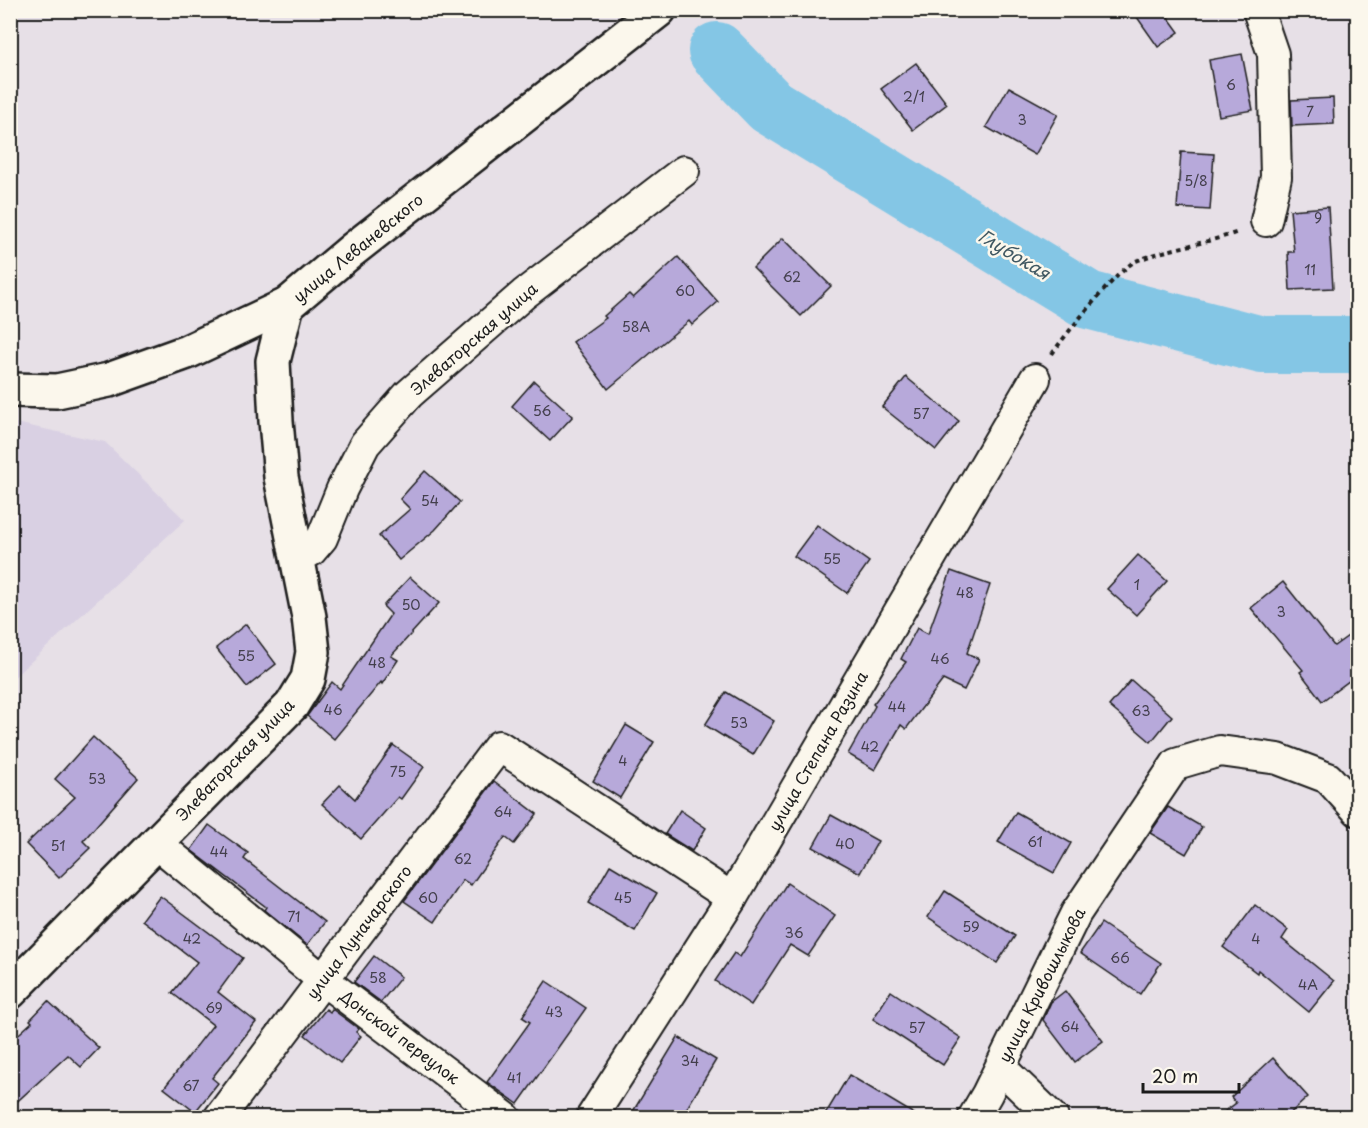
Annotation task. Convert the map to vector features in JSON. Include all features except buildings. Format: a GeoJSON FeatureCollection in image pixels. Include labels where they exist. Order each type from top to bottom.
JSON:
{"type":"FeatureCollection","features":[{"type":"Feature","properties":{"kind":"street","name":"улица Леваневского"},"geometry":{"type":"LineString","coordinates":[[10,390],[57,391],[109,380],[187,352],[287,305],[351,251],[659,10]]}},
{"type":"Feature","properties":{"kind":"street"},"geometry":{"type":"LineString","coordinates":[[1258,10],[1273,54],[1276,177],[1266,221]]}},
{"type":"Feature","properties":{"kind":"street","name":"Элеваторская улица"},"geometry":{"type":"LineString","coordinates":[[10,992],[292,705],[308,679],[313,652],[297,556],[311,551],[322,538],[342,489],[365,444],[409,394],[524,294],[684,171]]}},
{"type":"Feature","properties":{"kind":"street"},"geometry":{"type":"LineString","coordinates":[[287,305],[273,360],[275,411],[281,477],[297,556]]}},
{"type":"Feature","properties":{"kind":"street","name":"улица Степана Разина"},"geometry":{"type":"LineString","coordinates":[[591,1118],[732,898],[1035,379]]}},
{"type":"Feature","properties":{"kind":"street","name":"улица Луначарского"},"geometry":{"type":"LineString","coordinates":[[219,1118],[499,746],[732,898]]}},
{"type":"Feature","properties":{"kind":"street","name":"улица Кривошлыкова"},"geometry":{"type":"LineString","coordinates":[[973,1118],[1001,1068],[1076,913],[1176,764],[1220,751],[1278,759],[1328,778],[1358,811]]}},
{"type":"Feature","properties":{"kind":"street","name":"Донской переулок"},"geometry":{"type":"LineString","coordinates":[[155,842],[323,980],[506,1118]]}},
{"type":"Feature","properties":{"kind":"street"},"geometry":{"type":"LineString","coordinates":[[1001,1068],[1053,1118]]}},
{"type":"Feature","properties":{"kind":"path"},"geometry":{"type":"LineString","coordinates":[[1071,327],[1133,262],[1212,242],[1266,221]]}},
{"type":"Feature","properties":{"kind":"shaded area"},"geometry":{"type":"Polygon","coordinates":[[[11,422],[105,442],[185,520],[11,680],[11,422]]]}},
{"type":"Feature","properties":{"kind":"waterway","name":"Глубокая"},"geometry":{"type":"LineString","coordinates":[[717,51],[770,106],[1088,300],[1262,345],[1358,345]]}}]}
